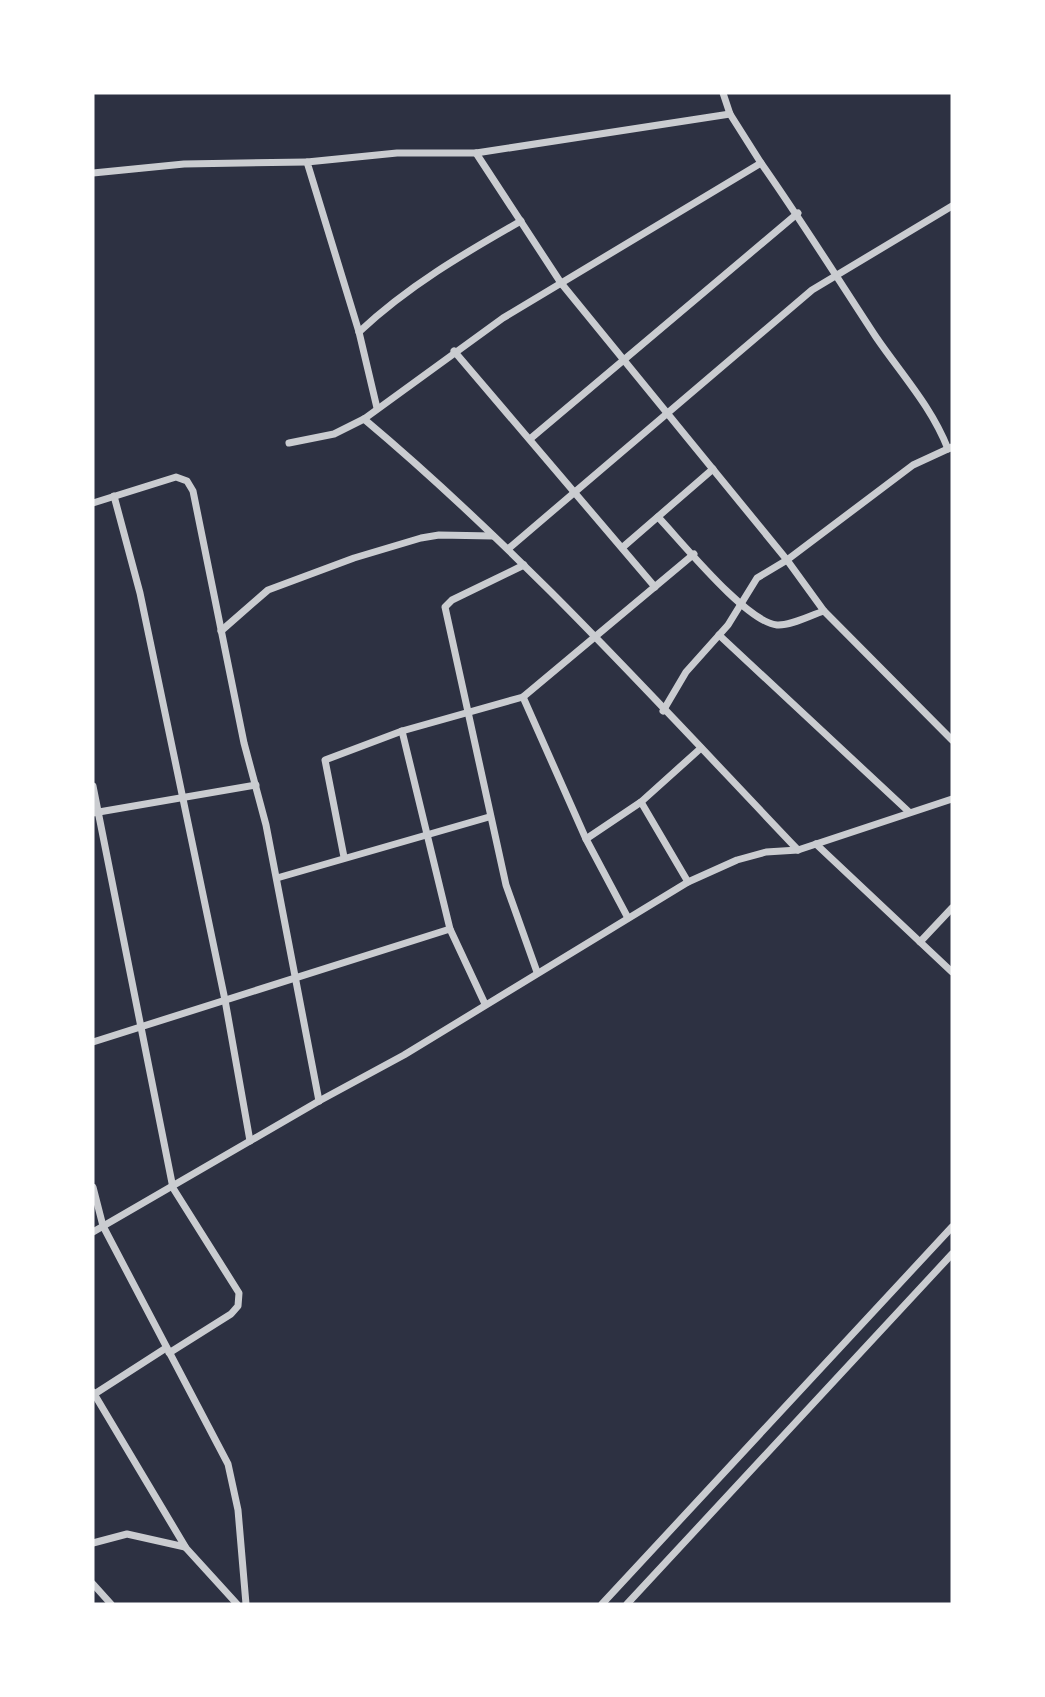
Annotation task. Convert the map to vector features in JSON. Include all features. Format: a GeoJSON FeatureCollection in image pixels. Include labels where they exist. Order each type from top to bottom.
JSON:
{"type":"FeatureCollection","features":[{"type":"Feature","properties":{"kind":"street"},"geometry":{"type":"LineString","coordinates":[[663,711],[686,672],[719,635],[763,572],[788,560],[913,465],[950,448],[925,401],[876,337],[798,214],[761,163],[730,114],[723,93]]}},
{"type":"Feature","properties":{"kind":"street"},"geometry":{"type":"LineString","coordinates":[[93,173],[198,163],[307,162],[397,153],[476,153],[730,114]]}},
{"type":"Feature","properties":{"kind":"street"},"geometry":{"type":"LineString","coordinates":[[476,153],[561,282],[788,560],[824,611],[952,740]]}},
{"type":"Feature","properties":{"kind":"street"},"geometry":{"type":"LineString","coordinates":[[307,162],[359,332],[377,408]]}},
{"type":"Feature","properties":{"kind":"street"},"geometry":{"type":"LineString","coordinates":[[289,443],[334,434],[364,419],[454,351],[561,282],[761,163]]}},
{"type":"Feature","properties":{"kind":"street"},"geometry":{"type":"LineString","coordinates":[[508,550],[812,290],[952,206]]}},
{"type":"Feature","properties":{"kind":"street"},"geometry":{"type":"LineString","coordinates":[[530,439],[798,214]]}},
{"type":"Feature","properties":{"kind":"street"},"geometry":{"type":"LineString","coordinates":[[359,332],[405,291],[521,221]]}},
{"type":"Feature","properties":{"kind":"street"},"geometry":{"type":"LineString","coordinates":[[454,351],[655,587]]}},
{"type":"Feature","properties":{"kind":"street"},"geometry":{"type":"LineString","coordinates":[[364,419],[494,536],[597,637],[663,711],[798,850]]}},
{"type":"Feature","properties":{"kind":"street"},"geometry":{"type":"LineString","coordinates":[[623,547],[713,469]]}},
{"type":"Feature","properties":{"kind":"street"},"geometry":{"type":"LineString","coordinates":[[93,503],[176,477],[191,485],[244,743],[277,878],[293,980],[319,1101]]}},
{"type":"Feature","properties":{"kind":"street"},"geometry":{"type":"LineString","coordinates":[[114,496],[140,593],[225,999],[250,1141]]}},
{"type":"Feature","properties":{"kind":"street"},"geometry":{"type":"LineString","coordinates":[[658,517],[740,603],[778,625],[824,611]]}},
{"type":"Feature","properties":{"kind":"street"},"geometry":{"type":"LineString","coordinates":[[221,631],[268,590],[354,558],[439,535],[494,536]]}},
{"type":"Feature","properties":{"kind":"street"},"geometry":{"type":"LineString","coordinates":[[344,857],[325,760],[402,731],[523,697],[694,554]]}},
{"type":"Feature","properties":{"kind":"street"},"geometry":{"type":"LineString","coordinates":[[524,565],[452,600],[445,607],[489,817],[519,928],[537,972]]}},
{"type":"Feature","properties":{"kind":"street"},"geometry":{"type":"LineString","coordinates":[[719,635],[909,812]]}},
{"type":"Feature","properties":{"kind":"street"},"geometry":{"type":"LineString","coordinates":[[523,697],[586,839],[628,918]]}},
{"type":"Feature","properties":{"kind":"street"},"geometry":{"type":"LineString","coordinates":[[402,731],[450,929],[485,1004]]}},
{"type":"Feature","properties":{"kind":"street"},"geometry":{"type":"LineString","coordinates":[[586,839],[641,802],[701,748]]}},
{"type":"Feature","properties":{"kind":"street"},"geometry":{"type":"LineString","coordinates":[[96,813],[256,785]]}},
{"type":"Feature","properties":{"kind":"street"},"geometry":{"type":"LineString","coordinates":[[93,786],[96,813],[173,1188],[234,1283],[239,1301],[231,1314],[93,1394],[186,1548],[237,1604]]}},
{"type":"Feature","properties":{"kind":"street"},"geometry":{"type":"LineString","coordinates":[[93,1233],[319,1101],[394,1062],[688,882],[737,860],[766,852],[798,850],[952,799]]}},
{"type":"Feature","properties":{"kind":"street"},"geometry":{"type":"LineString","coordinates":[[641,802],[688,882]]}},
{"type":"Feature","properties":{"kind":"street"},"geometry":{"type":"LineString","coordinates":[[277,878],[344,857],[428,837],[489,817]]}},
{"type":"Feature","properties":{"kind":"street"},"geometry":{"type":"LineString","coordinates":[[816,844],[952,972]]}},
{"type":"Feature","properties":{"kind":"street"},"geometry":{"type":"LineString","coordinates":[[920,942],[952,908]]}},
{"type":"Feature","properties":{"kind":"street"},"geometry":{"type":"LineString","coordinates":[[93,1042],[450,929]]}},
{"type":"Feature","properties":{"kind":"street"},"geometry":{"type":"LineString","coordinates":[[93,1187],[103,1226],[167,1350],[208,1422],[233,1480],[246,1604]]}},
{"type":"Feature","properties":{"kind":"street"},"geometry":{"type":"LineString","coordinates":[[602,1604],[952,1227]]}},
{"type":"Feature","properties":{"kind":"street"},"geometry":{"type":"LineString","coordinates":[[627,1604],[952,1254]]}},
{"type":"Feature","properties":{"kind":"street"},"geometry":{"type":"LineString","coordinates":[[93,1543],[127,1534],[186,1548]]}},
{"type":"Feature","properties":{"kind":"street"},"geometry":{"type":"LineString","coordinates":[[93,1584],[111,1604]]}}]}
